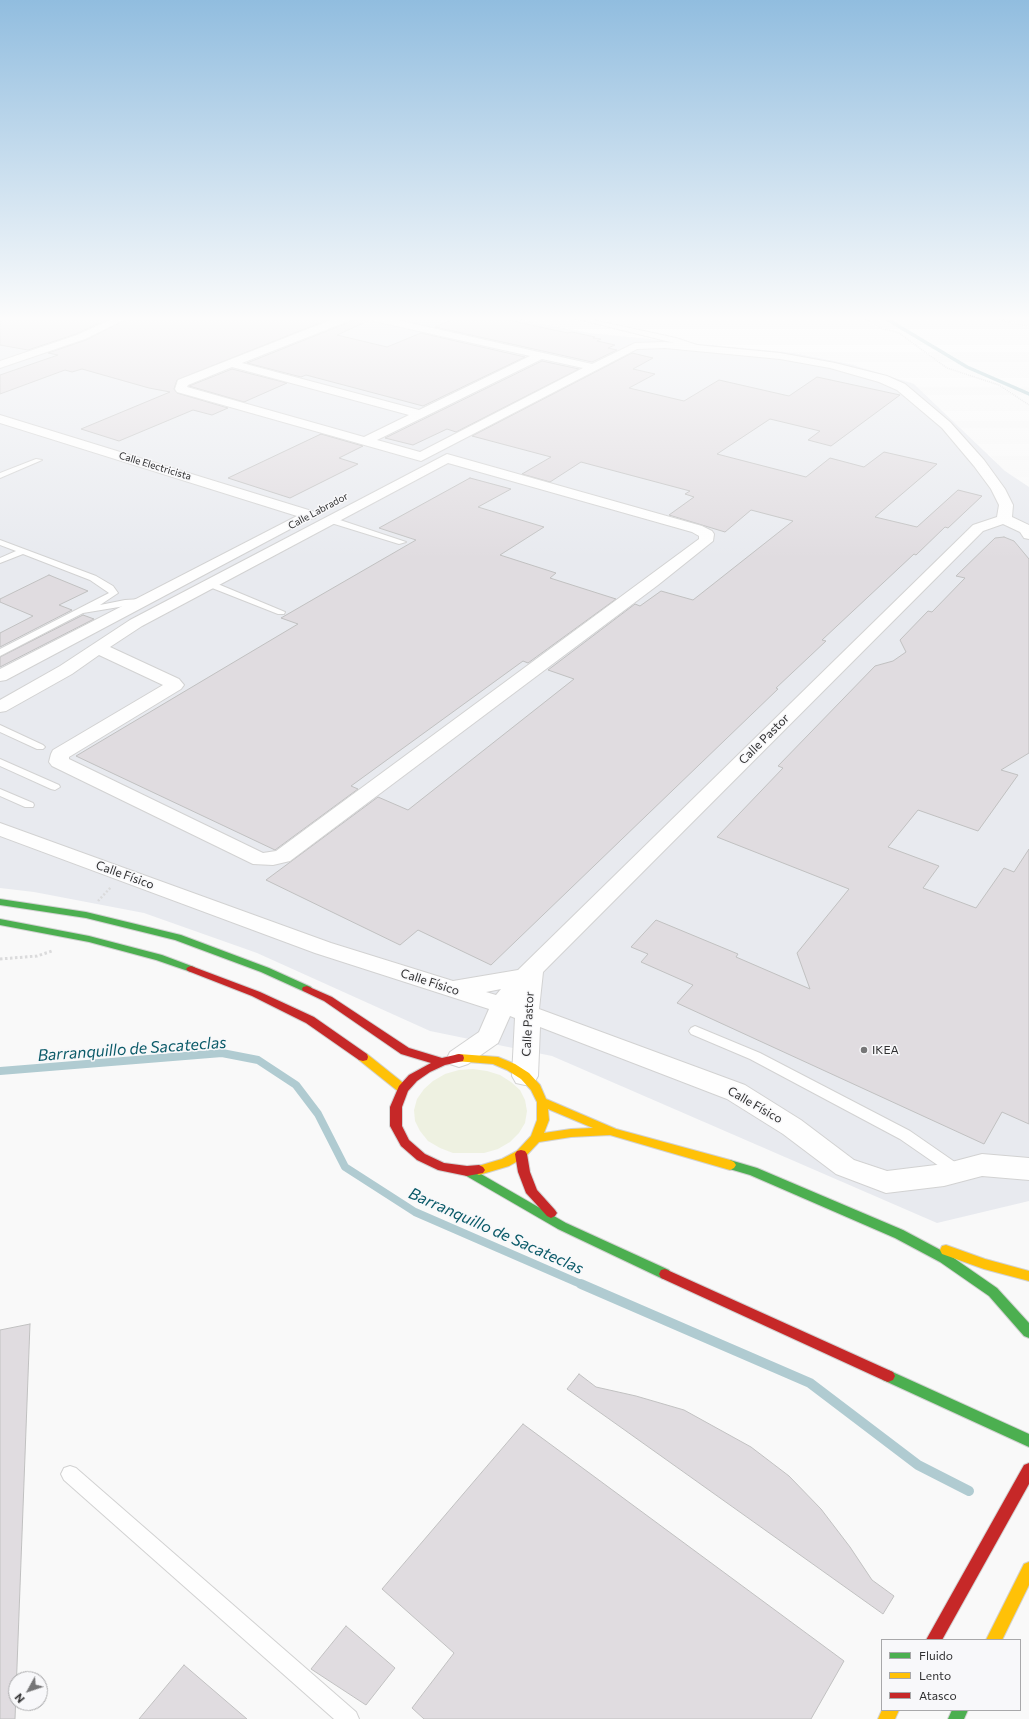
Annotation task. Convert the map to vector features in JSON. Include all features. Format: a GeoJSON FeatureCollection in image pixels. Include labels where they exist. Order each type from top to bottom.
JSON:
{"type":"FeatureCollection","features":[{"type":"Feature","properties":{"kind":"main road"},"geometry":{"type":"LineString","coordinates":[[0,902],[86,915],[178,938],[265,970],[328,999],[405,1051],[450,1060],[476,1058],[494,1060],[511,1067],[525,1076],[536,1088],[542,1102],[543,1120],[536,1138],[521,1154],[506,1163],[487,1169],[467,1171],[442,1167],[421,1158],[405,1143],[396,1126],[396,1107],[403,1090],[413,1078],[426,1069],[450,1060]]}},
{"type":"Feature","properties":{"kind":"main road"},"geometry":{"type":"LineString","coordinates":[[0,922],[89,939],[160,957],[256,994],[310,1020],[367,1059],[403,1090]]}},
{"type":"Feature","properties":{"kind":"main road"},"geometry":{"type":"LineString","coordinates":[[542,1102],[613,1132],[753,1171],[899,1234],[984,1264],[1029,1276]]}},
{"type":"Feature","properties":{"kind":"main road"},"geometry":{"type":"LineString","coordinates":[[536,1138],[571,1133],[613,1132]]}},
{"type":"Feature","properties":{"kind":"main road"},"geometry":{"type":"LineString","coordinates":[[521,1154],[524,1172],[532,1194],[562,1226]]}},
{"type":"Feature","properties":{"kind":"main road"},"geometry":{"type":"LineString","coordinates":[[467,1171],[562,1226],[1029,1441]]}},
{"type":"Feature","properties":{"kind":"main road"},"geometry":{"type":"LineString","coordinates":[[899,1234],[944,1258],[993,1292],[1029,1332]]}},
{"type":"Feature","properties":{"kind":"main road"},"geometry":{"type":"LineString","coordinates":[[935,1639],[967,1584],[1029,1470]]}},
{"type":"Feature","properties":{"kind":"main road"},"geometry":{"type":"LineString","coordinates":[[994,1639],[1029,1570]]}},
{"type":"Feature","properties":{"kind":"street"},"geometry":{"type":"LineString","coordinates":[[214,398],[421,457]]}},
{"type":"Feature","properties":{"kind":"street"},"geometry":{"type":"LineString","coordinates":[[361,398],[420,414]]}},
{"type":"Feature","properties":{"kind":"street"},"geometry":{"type":"LineString","coordinates":[[365,441],[453,398]]}},
{"type":"Feature","properties":{"kind":"street","name":"Calle Labrador"},"geometry":{"type":"LineString","coordinates":[[0,676],[310,515],[329,510],[421,457],[533,398]]}},
{"type":"Feature","properties":{"kind":"street"},"geometry":{"type":"LineString","coordinates":[[914,398],[946,425],[979,463],[998,489],[1006,505],[1004,519],[1025,529],[1029,535]]}},
{"type":"Feature","properties":{"kind":"street","name":"Calle Electricista"},"geometry":{"type":"LineString","coordinates":[[0,419],[310,515]]}},
{"type":"Feature","properties":{"kind":"street"},"geometry":{"type":"LineString","coordinates":[[0,707],[66,670],[98,648],[136,623],[210,584],[329,510],[447,458],[707,534],[706,541],[283,856],[274,859],[260,859],[59,762],[60,754],[175,685],[173,682],[98,648]]}},
{"type":"Feature","properties":{"kind":"street","name":"Calle Pastor"},"geometry":{"type":"LineString","coordinates":[[450,1060],[489,1037],[506,998],[538,964],[978,528],[1004,519]]}},
{"type":"Feature","properties":{"kind":"street","name":"Calle Físico"},"geometry":{"type":"LineString","coordinates":[[0,829],[323,948],[527,1013],[736,1092],[792,1127],[844,1167],[886,1182],[944,1175],[982,1164],[1029,1169]]}},
{"type":"Feature","properties":{"kind":"street"},"geometry":{"type":"LineString","coordinates":[[452,989],[530,974]]}},
{"type":"Feature","properties":{"kind":"street","name":"Calle Pastor"},"geometry":{"type":"LineString","coordinates":[[525,1076],[530,974]]}},
{"type":"Feature","properties":{"kind":"lane"},"geometry":{"type":"LineString","coordinates":[[0,476],[38,460]]}},
{"type":"Feature","properties":{"kind":"lane"},"geometry":{"type":"LineString","coordinates":[[329,510],[402,542]]}},
{"type":"Feature","properties":{"kind":"lane"},"geometry":{"type":"LineString","coordinates":[[0,542],[93,578],[110,588],[114,593],[106,599],[0,653]]}},
{"type":"Feature","properties":{"kind":"lane"},"geometry":{"type":"LineString","coordinates":[[0,561],[23,551]]}},
{"type":"Feature","properties":{"kind":"lane"},"geometry":{"type":"LineString","coordinates":[[210,584],[282,612]]}},
{"type":"Feature","properties":{"kind":"lane"},"geometry":{"type":"LineString","coordinates":[[81,611],[125,603],[143,602]]}},
{"type":"Feature","properties":{"kind":"lane"},"geometry":{"type":"LineString","coordinates":[[0,728],[40,747]]}},
{"type":"Feature","properties":{"kind":"lane"},"geometry":{"type":"LineString","coordinates":[[0,762],[55,787]]}},
{"type":"Feature","properties":{"kind":"lane"},"geometry":{"type":"LineString","coordinates":[[0,792],[29,805]]}},
{"type":"Feature","properties":{"kind":"lane"},"geometry":{"type":"LineString","coordinates":[[695,1031],[755,1056],[906,1135],[958,1172]]}},
{"type":"Feature","properties":{"kind":"lane"},"geometry":{"type":"LineString","coordinates":[[70,1474],[349,1719]]}},
{"type":"Feature","properties":{"kind":"path"},"geometry":{"type":"LineString","coordinates":[[1019,398],[1029,405]]}},
{"type":"Feature","properties":{"kind":"path"},"geometry":{"type":"LineString","coordinates":[[86,915],[113,885],[119,873]]}},
{"type":"Feature","properties":{"kind":"path"},"geometry":{"type":"LineString","coordinates":[[0,959],[37,956],[89,939]]}},
{"type":"Feature","properties":{"kind":"shaded area"},"geometry":{"type":"Polygon","coordinates":[[[0,398],[929,398],[1005,471],[1029,487],[1029,1201],[937,1223],[552,1056],[430,1031],[257,953],[144,913],[34,892],[0,888],[0,398]]]}},
{"type":"Feature","properties":{"kind":"green space"},"geometry":{"type":"Polygon","coordinates":[[[473,1069],[500,1075],[520,1090],[525,1100],[527,1111],[525,1123],[519,1133],[510,1142],[498,1149],[484,1153],[453,1153],[428,1141],[420,1131],[415,1121],[414,1110],[417,1099],[424,1089],[433,1081],[445,1074],[459,1070],[473,1069]]]}},
{"type":"Feature","properties":{"kind":"building"},"geometry":{"type":"Polygon","coordinates":[[[155,398],[195,398],[228,408],[212,415],[193,410],[119,441],[81,429],[155,398]]]}},
{"type":"Feature","properties":{"kind":"building"},"geometry":{"type":"Polygon","coordinates":[[[231,398],[253,398],[244,402],[231,398]]]}},
{"type":"Feature","properties":{"kind":"building"},"geometry":{"type":"Polygon","coordinates":[[[394,398],[439,398],[423,406],[394,398]]]}},
{"type":"Feature","properties":{"kind":"building"},"geometry":{"type":"Polygon","coordinates":[[[466,398],[522,398],[456,432],[447,429],[413,445],[385,438],[466,398]]]}},
{"type":"Feature","properties":{"kind":"building"},"geometry":{"type":"Polygon","coordinates":[[[545,398],[672,398],[684,401],[689,398],[896,398],[831,446],[808,440],[820,431],[770,419],[717,454],[806,477],[830,458],[864,467],[884,452],[937,464],[875,517],[917,527],[958,490],[982,496],[948,528],[945,527],[916,555],[914,554],[822,640],[826,641],[776,688],[778,689],[491,965],[418,930],[400,945],[266,880],[378,797],[408,810],[574,679],[548,670],[635,604],[640,606],[661,591],[693,600],[793,521],[751,510],[725,532],[669,515],[694,497],[685,494],[690,491],[581,462],[550,482],[522,474],[551,457],[472,436],[545,398]]]}},
{"type":"Feature","properties":{"kind":"building"},"geometry":{"type":"Polygon","coordinates":[[[321,434],[363,446],[339,458],[358,464],[290,498],[228,478],[321,434]]]}},
{"type":"Feature","properties":{"kind":"building"},"geometry":{"type":"Polygon","coordinates":[[[470,478],[511,489],[478,507],[544,527],[500,555],[556,573],[550,578],[616,599],[528,663],[523,661],[351,786],[358,789],[275,850],[76,756],[298,624],[281,618],[416,540],[379,528],[470,478]]]}},
{"type":"Feature","properties":{"kind":"building"},"geometry":{"type":"Polygon","coordinates":[[[1004,537],[1014,541],[1029,559],[1029,753],[1001,770],[1018,775],[978,831],[918,810],[888,847],[939,866],[923,888],[976,908],[1004,868],[1014,872],[1029,849],[1029,1124],[1002,1112],[984,1144],[677,1003],[693,985],[641,962],[648,954],[631,947],[656,920],[738,954],[736,957],[810,989],[797,953],[849,889],[717,837],[783,768],[778,766],[875,666],[893,661],[906,652],[900,640],[928,611],[932,612],[965,578],[956,576],[995,538],[1004,537]]]}},
{"type":"Feature","properties":{"kind":"building"},"geometry":{"type":"Polygon","coordinates":[[[49,575],[88,591],[59,605],[72,610],[0,647],[0,633],[33,616],[0,602],[0,599],[49,575]]]}},
{"type":"Feature","properties":{"kind":"building"},"geometry":{"type":"Polygon","coordinates":[[[83,615],[94,619],[0,667],[0,657],[83,615]]]}},
{"type":"Feature","properties":{"kind":"building"},"geometry":{"type":"Polygon","coordinates":[[[30,1324],[17,1671],[8,1671],[8,1711],[15,1711],[15,1719],[0,1719],[0,1330],[30,1324]]]}},
{"type":"Feature","properties":{"kind":"building"},"geometry":{"type":"Polygon","coordinates":[[[579,1374],[596,1387],[636,1396],[684,1410],[751,1447],[789,1476],[821,1509],[850,1547],[872,1580],[894,1596],[883,1614],[567,1389],[579,1374]]]}},
{"type":"Feature","properties":{"kind":"building"},"geometry":{"type":"Polygon","coordinates":[[[523,1424],[844,1661],[811,1719],[424,1719],[412,1708],[454,1653],[382,1589],[523,1424]]]}},
{"type":"Feature","properties":{"kind":"building"},"geometry":{"type":"Polygon","coordinates":[[[346,1626],[395,1668],[366,1705],[311,1669],[346,1626]]]}},
{"type":"Feature","properties":{"kind":"building"},"geometry":{"type":"Polygon","coordinates":[[[184,1665],[247,1719],[139,1719],[184,1665]]]}},
{"type":"Feature","properties":{"kind":"waterway","name":"Barranquillo de Sacateclas"},"geometry":{"type":"LineString","coordinates":[[0,1071],[222,1053],[258,1060],[296,1085],[318,1114],[345,1167],[415,1212],[583,1285]]}},
{"type":"Feature","properties":{"kind":"waterway","name":"Barranquillo de Sacateclas"},"geometry":{"type":"LineString","coordinates":[[581,1284],[810,1383],[918,1465],[969,1491]]}},
{"type":"Feature","properties":{"kind":"traffic: fast"},"geometry":{"type":"LineString","coordinates":[[0,902],[86,915],[178,937],[265,970],[307,989]]}},
{"type":"Feature","properties":{"kind":"traffic: fast"},"geometry":{"type":"LineString","coordinates":[[0,922],[89,939],[159,957],[191,969]]}},
{"type":"Feature","properties":{"kind":"traffic: fast"},"geometry":{"type":"LineString","coordinates":[[730,1165],[753,1171],[899,1234],[944,1258],[993,1292],[1029,1332]]}},
{"type":"Feature","properties":{"kind":"traffic: fast"},"geometry":{"type":"LineString","coordinates":[[467,1171],[562,1226],[665,1274]]}},
{"type":"Feature","properties":{"kind":"traffic: fast"},"geometry":{"type":"LineString","coordinates":[[888,1376],[1029,1441]]}},
{"type":"Feature","properties":{"kind":"traffic: fast"},"geometry":{"type":"LineString","coordinates":[[956,1719],[960,1711]]}},
{"type":"Feature","properties":{"kind":"traffic: slow"},"geometry":{"type":"LineString","coordinates":[[363,1057],[403,1089]]}},
{"type":"Feature","properties":{"kind":"traffic: slow"},"geometry":{"type":"LineString","coordinates":[[459,1058],[494,1060],[511,1067],[525,1076],[536,1088],[542,1102],[543,1120],[536,1138],[521,1154],[505,1163],[479,1170]]}},
{"type":"Feature","properties":{"kind":"traffic: slow"},"geometry":{"type":"LineString","coordinates":[[542,1102],[613,1132],[730,1165]]}},
{"type":"Feature","properties":{"kind":"traffic: slow"},"geometry":{"type":"LineString","coordinates":[[536,1138],[571,1133],[606,1132]]}},
{"type":"Feature","properties":{"kind":"traffic: slow"},"geometry":{"type":"LineString","coordinates":[[946,1250],[984,1264],[1029,1276]]}},
{"type":"Feature","properties":{"kind":"traffic: slow"},"geometry":{"type":"LineString","coordinates":[[994,1639],[1029,1569]]}},
{"type":"Feature","properties":{"kind":"traffic: slow"},"geometry":{"type":"LineString","coordinates":[[886,1719],[890,1711]]}},
{"type":"Feature","properties":{"kind":"traffic: jam"},"geometry":{"type":"LineString","coordinates":[[191,969],[256,994],[310,1020],[363,1057]]}},
{"type":"Feature","properties":{"kind":"traffic: jam"},"geometry":{"type":"LineString","coordinates":[[307,989],[328,999],[405,1051],[442,1062]]}},
{"type":"Feature","properties":{"kind":"traffic: jam"},"geometry":{"type":"LineString","coordinates":[[459,1058],[442,1062],[426,1069],[413,1078],[403,1089],[396,1107],[396,1126],[405,1143],[421,1157],[442,1167],[467,1171],[479,1170]]}},
{"type":"Feature","properties":{"kind":"traffic: jam"},"geometry":{"type":"LineString","coordinates":[[521,1154],[524,1172],[532,1193],[551,1213]]}},
{"type":"Feature","properties":{"kind":"traffic: jam"},"geometry":{"type":"LineString","coordinates":[[665,1274],[888,1376]]}},
{"type":"Feature","properties":{"kind":"traffic: jam"},"geometry":{"type":"LineString","coordinates":[[935,1639],[1029,1470]]}},
{"type":"Feature","properties":{"kind":"place","name":"IKEA"},"geometry":{"type":"Point","coordinates":[864,1050]}}]}
